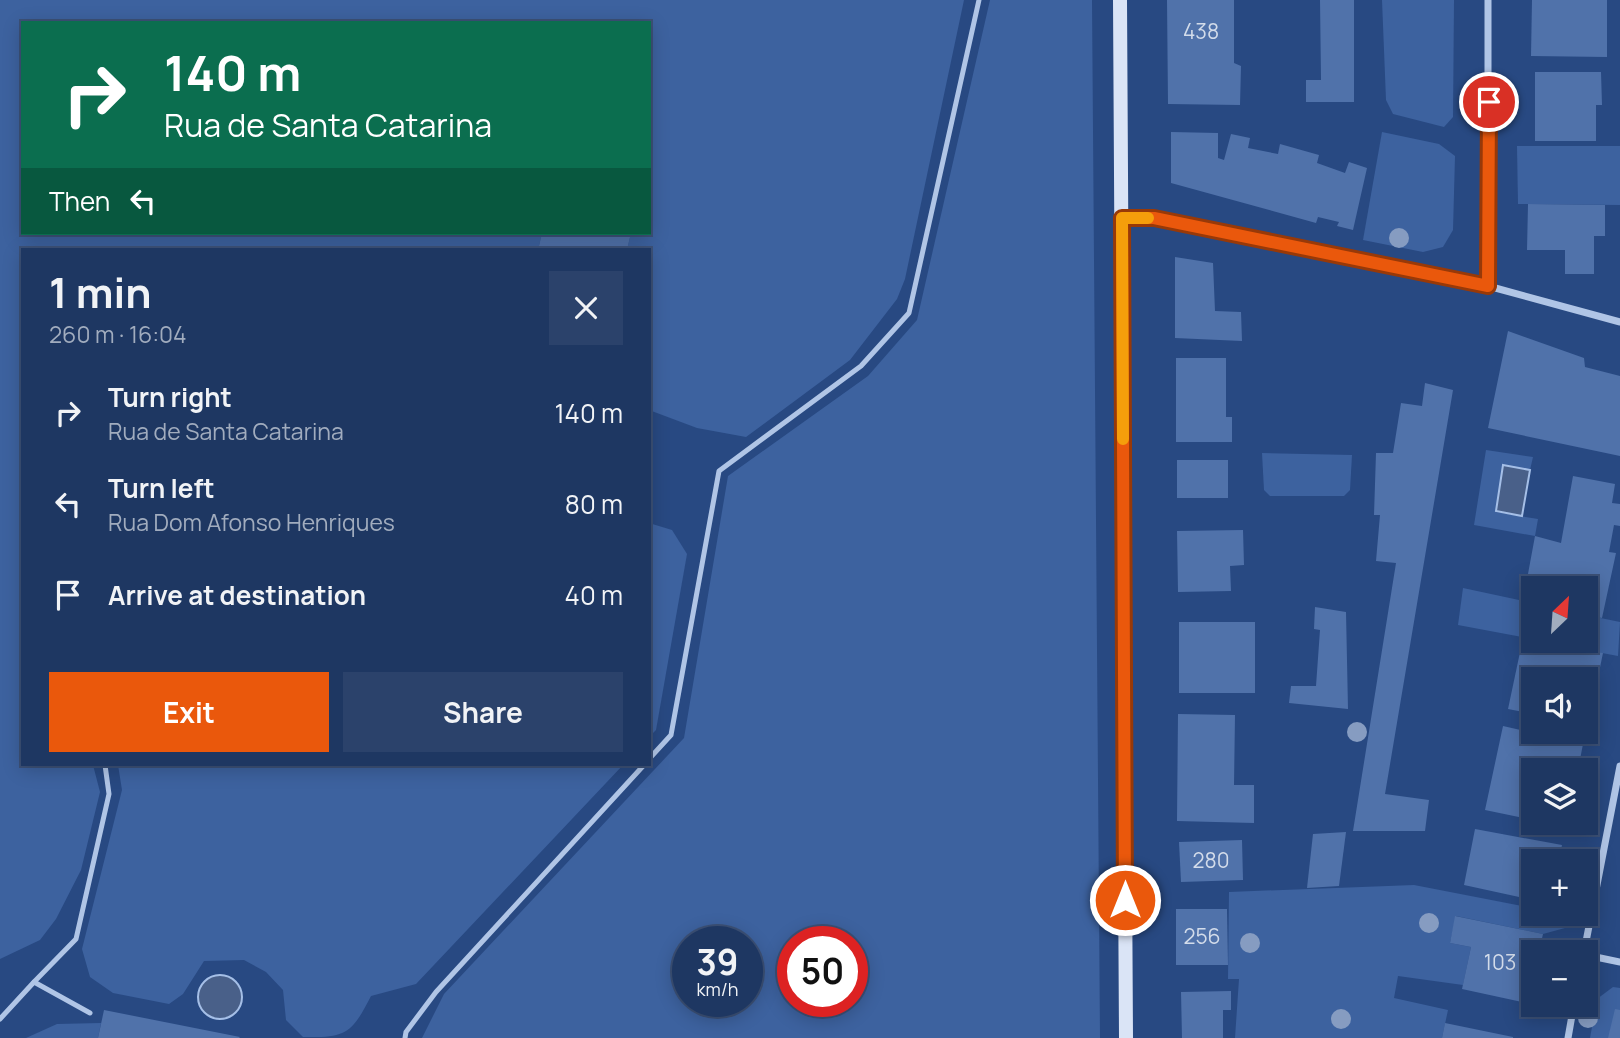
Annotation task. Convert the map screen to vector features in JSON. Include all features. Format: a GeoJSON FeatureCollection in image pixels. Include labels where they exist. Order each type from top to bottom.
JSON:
{"type":"FeatureCollection","features":[{"type":"Feature","properties":{"kind":"main road"},"geometry":{"type":"LineString","coordinates":[[1119,0],[1126,1038]]}},
{"type":"Feature","properties":{"kind":"street"},"geometry":{"type":"LineString","coordinates":[[1488,0],[1488,286]]}},
{"type":"Feature","properties":{"kind":"street"},"geometry":{"type":"LineString","coordinates":[[1122,218],[1154,218],[1488,286],[1620,322]]}},
{"type":"Feature","properties":{"kind":"street"},"geometry":{"type":"LineString","coordinates":[[1588,940],[1620,766]]}},
{"type":"Feature","properties":{"kind":"street"},"geometry":{"type":"LineString","coordinates":[[1598,957],[1620,962]]}},
{"type":"Feature","properties":{"kind":"street"},"geometry":{"type":"LineString","coordinates":[[1568,1038],[1572,1017]]}},
{"type":"Feature","properties":{"kind":"lane"},"geometry":{"type":"LineString","coordinates":[[651,757],[671,735],[719,471],[861,366],[909,313],[979,0]]}},
{"type":"Feature","properties":{"kind":"lane"},"geometry":{"type":"LineString","coordinates":[[0,1019],[2,1012],[76,939],[109,794],[104,766]]}},
{"type":"Feature","properties":{"kind":"lane"},"geometry":{"type":"LineString","coordinates":[[405,1038],[406,1032],[436,992],[643,766]]}},
{"type":"Feature","properties":{"kind":"lane"},"geometry":{"type":"LineString","coordinates":[[34,982],[90,1013]]}},
{"type":"Feature","properties":{"kind":"shaded area"},"geometry":{"type":"Polygon","coordinates":[[[0,0],[964,0],[905,279],[897,299],[850,360],[746,437],[697,428],[651,411],[651,248],[627,248],[631,235],[651,235],[651,21],[21,21],[21,235],[542,235],[538,248],[21,248],[21,766],[93,766],[100,792],[81,870],[56,919],[40,940],[0,959],[0,0]]]}},
{"type":"Feature","properties":{"kind":"shaded area"},"geometry":{"type":"Polygon","coordinates":[[[990,0],[1092,0],[1100,1038],[422,1038],[444,994],[684,738],[728,476],[868,376],[917,320],[990,0]]]}},
{"type":"Feature","properties":{"kind":"shaded area"},"geometry":{"type":"Polygon","coordinates":[[[1382,0],[1454,0],[1453,117],[1444,127],[1393,114],[1386,100],[1382,0]]]}},
{"type":"Feature","properties":{"kind":"shaded area"},"geometry":{"type":"Polygon","coordinates":[[[1382,132],[1439,144],[1455,156],[1453,230],[1443,247],[1423,252],[1363,240],[1382,132]]]}},
{"type":"Feature","properties":{"kind":"shaded area"},"geometry":{"type":"Polygon","coordinates":[[[1517,146],[1620,146],[1620,205],[1518,204],[1517,146]]]}},
{"type":"Feature","properties":{"kind":"shaded area"},"geometry":{"type":"Polygon","coordinates":[[[1486,450],[1533,457],[1530,470],[1503,466],[1496,512],[1538,519],[1535,536],[1474,525],[1486,450]]]}},
{"type":"Feature","properties":{"kind":"shaded area"},"geometry":{"type":"Polygon","coordinates":[[[1262,453],[1352,455],[1350,490],[1344,496],[1270,496],[1264,490],[1262,453]]]}},
{"type":"Feature","properties":{"kind":"shaded area"},"geometry":{"type":"Polygon","coordinates":[[[1503,465],[1530,470],[1522,516],[1496,511],[1503,465]]]}},
{"type":"Feature","properties":{"kind":"shaded area"},"geometry":{"type":"Polygon","coordinates":[[[651,524],[672,530],[687,554],[656,730],[651,735],[651,524]]]}},
{"type":"Feature","properties":{"kind":"shaded area"},"geometry":{"type":"Polygon","coordinates":[[[1463,588],[1521,600],[1521,637],[1458,625],[1463,588]]]}},
{"type":"Feature","properties":{"kind":"shaded area"},"geometry":{"type":"Polygon","coordinates":[[[1598,617],[1620,622],[1618,656],[1598,652],[1598,617]]]}},
{"type":"Feature","properties":{"kind":"shaded area"},"geometry":{"type":"Polygon","coordinates":[[[118,766],[622,766],[416,984],[371,996],[359,1018],[346,1031],[318,1037],[303,1037],[286,1020],[283,990],[266,972],[244,960],[204,961],[183,994],[169,1004],[113,993],[90,977],[82,949],[122,790],[118,766]]]}},
{"type":"Feature","properties":{"kind":"shaded area"},"geometry":{"type":"Polygon","coordinates":[[[1414,885],[1521,906],[1521,926],[1565,926],[1543,934],[1456,916],[1450,943],[1471,947],[1463,985],[1398,976],[1394,998],[1448,1010],[1442,1038],[1235,1038],[1239,979],[1228,979],[1229,892],[1414,885]]]}},
{"type":"Feature","properties":{"kind":"shaded area"},"geometry":{"type":"Polygon","coordinates":[[[220,975],[235,982],[242,997],[235,1012],[220,1019],[205,1012],[198,997],[205,982],[220,975]]]}},
{"type":"Feature","properties":{"kind":"shaded area"},"geometry":{"type":"Polygon","coordinates":[[[1613,987],[1620,988],[1620,1038],[1590,1038],[1594,1017],[1598,1017],[1598,998],[1613,987]]]}},
{"type":"Feature","properties":{"kind":"shaded area"},"geometry":{"type":"Polygon","coordinates":[[[101,1023],[98,1038],[26,1038],[57,1024],[101,1023]]]}},
{"type":"Feature","properties":{"kind":"building"},"geometry":{"type":"Polygon","coordinates":[[[1167,0],[1234,0],[1234,63],[1241,66],[1240,105],[1168,104],[1167,0]]]}},
{"type":"Feature","properties":{"kind":"building"},"geometry":{"type":"Polygon","coordinates":[[[1320,0],[1354,0],[1354,102],[1306,102],[1306,80],[1321,80],[1320,0]]]}},
{"type":"Feature","properties":{"kind":"building"},"geometry":{"type":"Polygon","coordinates":[[[1532,0],[1607,0],[1607,57],[1531,56],[1532,0]]]}},
{"type":"Feature","properties":{"kind":"building"},"geometry":{"type":"Polygon","coordinates":[[[1535,72],[1601,72],[1602,105],[1596,105],[1596,141],[1535,141],[1535,72]]]}},
{"type":"Feature","properties":{"kind":"building"},"geometry":{"type":"Polygon","coordinates":[[[1171,132],[1218,133],[1218,158],[1224,160],[1231,134],[1250,138],[1248,148],[1278,154],[1280,144],[1319,155],[1317,163],[1345,173],[1349,162],[1367,168],[1353,230],[1337,226],[1339,222],[1318,217],[1316,223],[1171,183],[1171,132]]]}},
{"type":"Feature","properties":{"kind":"building"},"geometry":{"type":"Polygon","coordinates":[[[1528,204],[1605,205],[1605,236],[1594,236],[1594,274],[1565,274],[1565,250],[1527,250],[1528,204]]]}},
{"type":"Feature","properties":{"kind":"building"},"geometry":{"type":"Polygon","coordinates":[[[542,235],[631,235],[627,248],[538,248],[542,235]]]}},
{"type":"Feature","properties":{"kind":"building"},"geometry":{"type":"Polygon","coordinates":[[[1175,257],[1213,263],[1215,311],[1241,312],[1242,341],[1175,338],[1175,257]]]}},
{"type":"Feature","properties":{"kind":"building"},"geometry":{"type":"Polygon","coordinates":[[[1508,331],[1584,358],[1585,367],[1620,376],[1620,456],[1488,428],[1508,331]]]}},
{"type":"Feature","properties":{"kind":"building"},"geometry":{"type":"Polygon","coordinates":[[[1176,358],[1226,358],[1226,417],[1232,417],[1232,442],[1176,442],[1176,358]]]}},
{"type":"Feature","properties":{"kind":"building"},"geometry":{"type":"Polygon","coordinates":[[[1425,383],[1453,390],[1385,794],[1429,800],[1425,831],[1353,831],[1396,563],[1376,561],[1380,515],[1374,515],[1376,453],[1393,453],[1401,403],[1422,406],[1425,383]]]}},
{"type":"Feature","properties":{"kind":"building"},"geometry":{"type":"Polygon","coordinates":[[[1177,460],[1228,460],[1228,498],[1177,498],[1177,460]]]}},
{"type":"Feature","properties":{"kind":"building"},"geometry":{"type":"Polygon","coordinates":[[[1573,476],[1615,484],[1612,503],[1620,504],[1620,526],[1614,525],[1609,552],[1616,553],[1602,618],[1598,617],[1598,576],[1528,576],[1535,536],[1561,543],[1573,476]]]}},
{"type":"Feature","properties":{"kind":"building"},"geometry":{"type":"Polygon","coordinates":[[[1243,530],[1244,565],[1230,566],[1231,591],[1178,592],[1177,531],[1243,530]]]}},
{"type":"Feature","properties":{"kind":"building"},"geometry":{"type":"Polygon","coordinates":[[[1315,607],[1346,612],[1348,709],[1289,703],[1291,686],[1316,686],[1320,630],[1314,629],[1315,607]]]}},
{"type":"Feature","properties":{"kind":"building"},"geometry":{"type":"Polygon","coordinates":[[[1179,622],[1255,622],[1255,693],[1179,693],[1179,622]]]}},
{"type":"Feature","properties":{"kind":"building"},"geometry":{"type":"Polygon","coordinates":[[[1521,647],[1521,653],[1603,653],[1598,677],[1598,667],[1521,667],[1521,712],[1508,709],[1521,647]]]}},
{"type":"Feature","properties":{"kind":"building"},"geometry":{"type":"Polygon","coordinates":[[[1178,714],[1235,715],[1234,785],[1254,785],[1254,823],[1177,821],[1178,714]]]}},
{"type":"Feature","properties":{"kind":"building"},"geometry":{"type":"Polygon","coordinates":[[[1503,726],[1521,730],[1521,744],[1583,744],[1580,758],[1521,758],[1521,818],[1485,810],[1503,726]]]}},
{"type":"Feature","properties":{"kind":"building"},"geometry":{"type":"Polygon","coordinates":[[[1475,829],[1562,845],[1561,849],[1521,849],[1521,897],[1464,885],[1475,829]]]}},
{"type":"Feature","properties":{"kind":"building"},"geometry":{"type":"Polygon","coordinates":[[[1346,832],[1339,886],[1307,888],[1313,834],[1346,832]]]}},
{"type":"Feature","properties":{"kind":"building"},"geometry":{"type":"Polygon","coordinates":[[[1242,840],[1243,880],[1181,882],[1179,842],[1242,840]]]}},
{"type":"Feature","properties":{"kind":"building"},"geometry":{"type":"Polygon","coordinates":[[[1176,909],[1227,909],[1228,965],[1176,965],[1176,909]]]}},
{"type":"Feature","properties":{"kind":"building"},"geometry":{"type":"Polygon","coordinates":[[[1455,916],[1543,934],[1542,940],[1521,940],[1521,1002],[1462,989],[1471,947],[1450,943],[1455,916]]]}},
{"type":"Feature","properties":{"kind":"building"},"geometry":{"type":"Polygon","coordinates":[[[1231,991],[1231,1010],[1223,1010],[1223,1038],[1182,1038],[1181,992],[1231,991]]]}},
{"type":"Feature","properties":{"kind":"building"},"geometry":{"type":"Polygon","coordinates":[[[1615,1009],[1620,1010],[1620,1038],[1608,1038],[1615,1009]]]}},
{"type":"Feature","properties":{"kind":"building"},"geometry":{"type":"Polygon","coordinates":[[[104,1010],[240,1037],[98,1038],[104,1010]]]}},
{"type":"Feature","properties":{"kind":"building"},"geometry":{"type":"Polygon","coordinates":[[[1445,1023],[1513,1037],[1513,1038],[1442,1038],[1445,1023]]]}},
{"type":"Feature","properties":{"kind":"slow traffic"},"geometry":{"type":"LineString","coordinates":[[1123,439],[1122,218],[1148,218]]}},
{"type":"Feature","properties":{"kind":"route"},"geometry":{"type":"LineString","coordinates":[[1125,900],[1122,218],[1154,218],[1488,286],[1489,102]]}}]}
